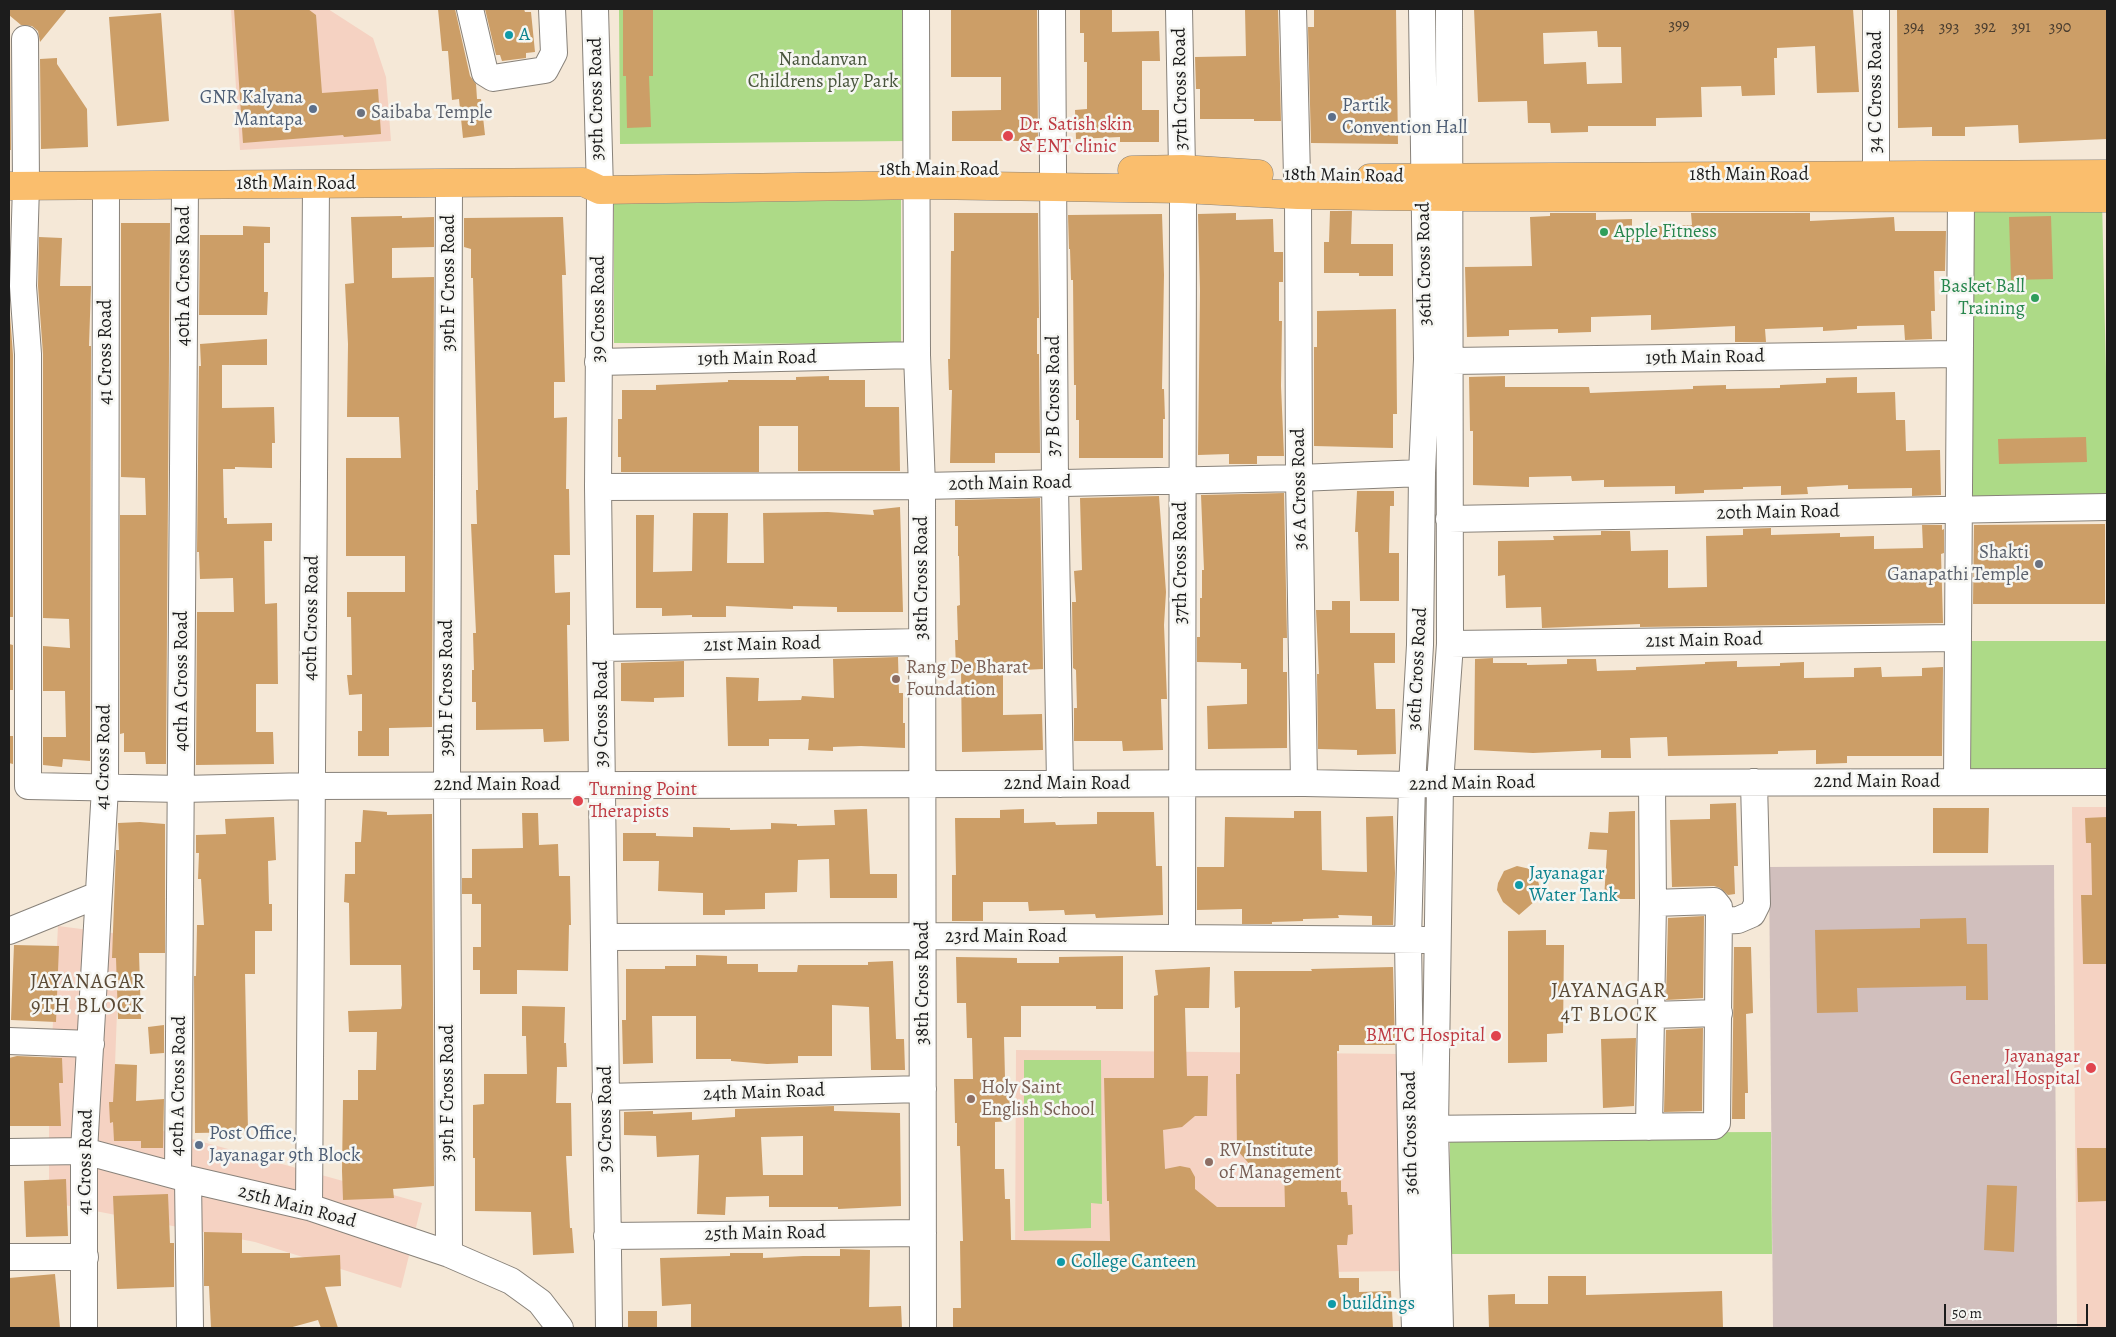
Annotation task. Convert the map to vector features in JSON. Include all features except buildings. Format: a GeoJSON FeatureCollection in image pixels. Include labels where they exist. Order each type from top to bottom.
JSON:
{"type":"FeatureCollection","features":[{"type":"Feature","properties":{"kind":"main road","name":"18th Main Road"},"geometry":{"type":"LineString","coordinates":[[1437,187],[1876,175],[2107,174]]}},
{"type":"Feature","properties":{"kind":"main road","name":"18th Main Road"},"geometry":{"type":"LineString","coordinates":[[18,186],[594,182],[916,177],[1182,179],[1298,186],[2107,198]]}},
{"type":"Feature","properties":{"kind":"street"},"geometry":{"type":"LineString","coordinates":[[470,9],[485,73],[493,78],[545,70],[554,53],[552,9]]}},
{"type":"Feature","properties":{"kind":"street","name":"39th Cross Road"},"geometry":{"type":"LineString","coordinates":[[594,182],[595,9]]}},
{"type":"Feature","properties":{"kind":"street","name":"38th Cross Road"},"geometry":{"type":"LineString","coordinates":[[916,9],[917,355],[922,486],[923,1328]]}},
{"type":"Feature","properties":{"kind":"street","name":"37 B Cross Road"},"geometry":{"type":"LineString","coordinates":[[1052,9],[1055,484],[1060,784]]}},
{"type":"Feature","properties":{"kind":"street","name":"37th Cross Road"},"geometry":{"type":"LineString","coordinates":[[1179,9],[1182,179],[1182,938]]}},
{"type":"Feature","properties":{"kind":"street","name":"36 A Cross Road"},"geometry":{"type":"LineString","coordinates":[[1293,9],[1298,186],[1299,478],[1304,783]]}},
{"type":"Feature","properties":{"kind":"street","name":"36th Cross Road"},"geometry":{"type":"LineString","coordinates":[[1415,1328],[1423,1129],[1437,940],[1440,783],[1450,644],[1451,361],[1422,9]]}},
{"type":"Feature","properties":{"kind":"street","name":"36th Cross Road"},"geometry":{"type":"LineString","coordinates":[[1440,1328],[1408,940],[1412,785],[1420,645],[1422,474],[1427,359],[1449,9]]}},
{"type":"Feature","properties":{"kind":"street","name":"34 C Cross Road"},"geometry":{"type":"LineString","coordinates":[[1876,9],[1876,175]]}},
{"type":"Feature","properties":{"kind":"street"},"geometry":{"type":"LineString","coordinates":[[18,438],[16,286],[24,39]]}},
{"type":"Feature","properties":{"kind":"street","name":"39 Cross Road"},"geometry":{"type":"LineString","coordinates":[[594,182],[602,648],[609,1328]]}},
{"type":"Feature","properties":{"kind":"street","name":"39th F Cross Road"},"geometry":{"type":"LineString","coordinates":[[449,1254],[447,785],[450,183]]}},
{"type":"Feature","properties":{"kind":"street","name":"40th Cross Road"},"geometry":{"type":"LineString","coordinates":[[309,1207],[316,184]]}},
{"type":"Feature","properties":{"kind":"street","name":"40th A Cross Road"},"geometry":{"type":"LineString","coordinates":[[185,185],[182,789],[183,1178],[190,1328]]}},
{"type":"Feature","properties":{"kind":"street","name":"41 Cross Road"},"geometry":{"type":"LineString","coordinates":[[84,1328],[84,1151],[105,788],[106,186]]}},
{"type":"Feature","properties":{"kind":"street"},"geometry":{"type":"LineString","coordinates":[[1957,782],[1960,197]]}},
{"type":"Feature","properties":{"kind":"street","name":"19th Main Road"},"geometry":{"type":"LineString","coordinates":[[1451,361],[1959,354]]}},
{"type":"Feature","properties":{"kind":"street","name":"19th Main Road"},"geometry":{"type":"LineString","coordinates":[[598,362],[917,355]]}},
{"type":"Feature","properties":{"kind":"street","name":"22nd Main Road"},"geometry":{"type":"LineString","coordinates":[[18,438],[28,786],[182,789],[447,785],[1304,783],[1412,785],[1440,783],[1652,782],[2107,782]]}},
{"type":"Feature","properties":{"kind":"street","name":"20th Main Road"},"geometry":{"type":"LineString","coordinates":[[598,487],[1055,484],[1422,474]]}},
{"type":"Feature","properties":{"kind":"street","name":"20th Main Road"},"geometry":{"type":"LineString","coordinates":[[1449,519],[2107,507]]}},
{"type":"Feature","properties":{"kind":"street","name":"21st Main Road"},"geometry":{"type":"LineString","coordinates":[[1450,644],[1957,638]]}},
{"type":"Feature","properties":{"kind":"street","name":"21st Main Road"},"geometry":{"type":"LineString","coordinates":[[602,648],[922,642]]}},
{"type":"Feature","properties":{"kind":"street"},"geometry":{"type":"LineString","coordinates":[[1649,1127],[1653,903],[1652,782]]}},
{"type":"Feature","properties":{"kind":"street"},"geometry":{"type":"LineString","coordinates":[[1719,921],[1738,920],[1752,914],[1757,904],[1754,782]]}},
{"type":"Feature","properties":{"kind":"street"},"geometry":{"type":"LineString","coordinates":[[9,931],[98,895]]}},
{"type":"Feature","properties":{"kind":"street"},"geometry":{"type":"LineString","coordinates":[[1423,1129],[1714,1126],[1717,1124],[1720,907],[1714,901],[1653,903]]}},
{"type":"Feature","properties":{"kind":"street","name":"23rd Main Road"},"geometry":{"type":"LineString","coordinates":[[604,937],[922,936],[1437,940]]}},
{"type":"Feature","properties":{"kind":"street"},"geometry":{"type":"LineString","coordinates":[[1651,1015],[1719,1013]]}},
{"type":"Feature","properties":{"kind":"street"},"geometry":{"type":"LineString","coordinates":[[9,1041],[91,1044]]}},
{"type":"Feature","properties":{"kind":"street","name":"24th Main Road"},"geometry":{"type":"LineString","coordinates":[[606,1097],[923,1089]]}},
{"type":"Feature","properties":{"kind":"street","name":"25th Main Road"},"geometry":{"type":"LineString","coordinates":[[9,1152],[84,1151],[183,1178],[309,1207],[449,1254],[511,1281],[540,1302],[560,1328]]}},
{"type":"Feature","properties":{"kind":"street","name":"25th Main Road"},"geometry":{"type":"LineString","coordinates":[[607,1236],[923,1233]]}},
{"type":"Feature","properties":{"kind":"street"},"geometry":{"type":"LineString","coordinates":[[9,1257],[85,1257]]}},
{"type":"Feature","properties":{"kind":"shaded area","name":"GNR Kalyana Mantapa"},"geometry":{"type":"Polygon","coordinates":[[[231,9],[328,9],[373,38],[386,77],[391,141],[240,150],[231,9]]]}},
{"type":"Feature","properties":{"kind":"shaded area","name":"Jayanagar General Hospital"},"geometry":{"type":"Polygon","coordinates":[[[2072,807],[2107,807],[2107,1328],[2077,1328],[2072,807]]]}},
{"type":"Feature","properties":{"kind":"shaded area"},"geometry":{"type":"Polygon","coordinates":[[[2054,865],[2057,1328],[1773,1328],[1769,867],[2054,865]]]}},
{"type":"Feature","properties":{"kind":"shaded area"},"geometry":{"type":"Polygon","coordinates":[[[58,926],[120,934],[113,1117],[422,1203],[401,1288],[255,1242],[49,1202],[49,1098],[58,926]]]}},
{"type":"Feature","properties":{"kind":"shaded area","name":"RV Institute of Management"},"geometry":{"type":"Polygon","coordinates":[[[1016,1050],[1400,1054],[1403,1271],[1015,1276],[1016,1050]]]}},
{"type":"Feature","properties":{"kind":"green space","name":"Nandanvan Childrens play Park"},"geometry":{"type":"Polygon","coordinates":[[[619,9],[904,9],[905,141],[620,144],[619,9]]]}},
{"type":"Feature","properties":{"kind":"green space"},"geometry":{"type":"Polygon","coordinates":[[[1969,198],[2102,200],[2107,499],[1970,500],[1969,198]]]}},
{"type":"Feature","properties":{"kind":"green space"},"geometry":{"type":"Polygon","coordinates":[[[614,199],[901,200],[901,344],[614,343],[614,199]]]}},
{"type":"Feature","properties":{"kind":"green space"},"geometry":{"type":"Polygon","coordinates":[[[1968,641],[2107,641],[2107,772],[1968,775],[1968,641]]]}},
{"type":"Feature","properties":{"kind":"green space"},"geometry":{"type":"Polygon","coordinates":[[[1024,1060],[1101,1060],[1102,1204],[1091,1203],[1091,1228],[1024,1231],[1024,1060]]]}},
{"type":"Feature","properties":{"kind":"green space"},"geometry":{"type":"Polygon","coordinates":[[[1771,1132],[1772,1254],[1450,1254],[1450,1133],[1771,1132]]]}},
{"type":"Feature","properties":{"kind":"place","name":"A"},"geometry":{"type":"Point","coordinates":[509,35]}},
{"type":"Feature","properties":{"kind":"place","name":"GNR Kalyana Mantapa"},"geometry":{"type":"Point","coordinates":[313,109]}},
{"type":"Feature","properties":{"kind":"place","name":"Saibaba Temple"},"geometry":{"type":"Point","coordinates":[361,113]}},
{"type":"Feature","properties":{"kind":"place","name":"Partik Convention Hall"},"geometry":{"type":"Point","coordinates":[1332,117]}},
{"type":"Feature","properties":{"kind":"place","name":"Dr. Satish skin & ENT clinic"},"geometry":{"type":"Point","coordinates":[1008,136]}},
{"type":"Feature","properties":{"kind":"place","name":"Apple Fitness"},"geometry":{"type":"Point","coordinates":[1604,232]}},
{"type":"Feature","properties":{"kind":"place","name":"Basket Ball Training"},"geometry":{"type":"Point","coordinates":[2035,298]}},
{"type":"Feature","properties":{"kind":"place","name":"Shakti Ganapathi Temple"},"geometry":{"type":"Point","coordinates":[2039,564]}},
{"type":"Feature","properties":{"kind":"place","name":"Rang De Bharat Foundation"},"geometry":{"type":"Point","coordinates":[896,679]}},
{"type":"Feature","properties":{"kind":"place","name":"Turning Point Therapists"},"geometry":{"type":"Point","coordinates":[578,801]}},
{"type":"Feature","properties":{"kind":"place","name":"Jayanagar Water Tank"},"geometry":{"type":"Point","coordinates":[1519,885]}},
{"type":"Feature","properties":{"kind":"place","name":"BMTC Hospital"},"geometry":{"type":"Point","coordinates":[1496,1036]}},
{"type":"Feature","properties":{"kind":"place","name":"Jayanagar General Hospital"},"geometry":{"type":"Point","coordinates":[2091,1068]}},
{"type":"Feature","properties":{"kind":"place","name":"Holy Saint English School"},"geometry":{"type":"Point","coordinates":[971,1099]}},
{"type":"Feature","properties":{"kind":"place","name":"Post Office, Jayanagar 9th Block"},"geometry":{"type":"Point","coordinates":[199,1145]}},
{"type":"Feature","properties":{"kind":"place","name":"RV Institute of Management"},"geometry":{"type":"Point","coordinates":[1209,1162]}},
{"type":"Feature","properties":{"kind":"place","name":"College Canteen"},"geometry":{"type":"Point","coordinates":[1061,1262]}},
{"type":"Feature","properties":{"kind":"place","name":"buildings"},"geometry":{"type":"Point","coordinates":[1332,1304]}},
{"type":"Feature","properties":{"kind":"district","name":"JAYANAGAR 9TH BLOCK"},"geometry":{"type":"Point","coordinates":[88,995]}},
{"type":"Feature","properties":{"kind":"district","name":"JAYANAGAR 4T BLOCK"},"geometry":{"type":"Point","coordinates":[1609,1004]}}]}
